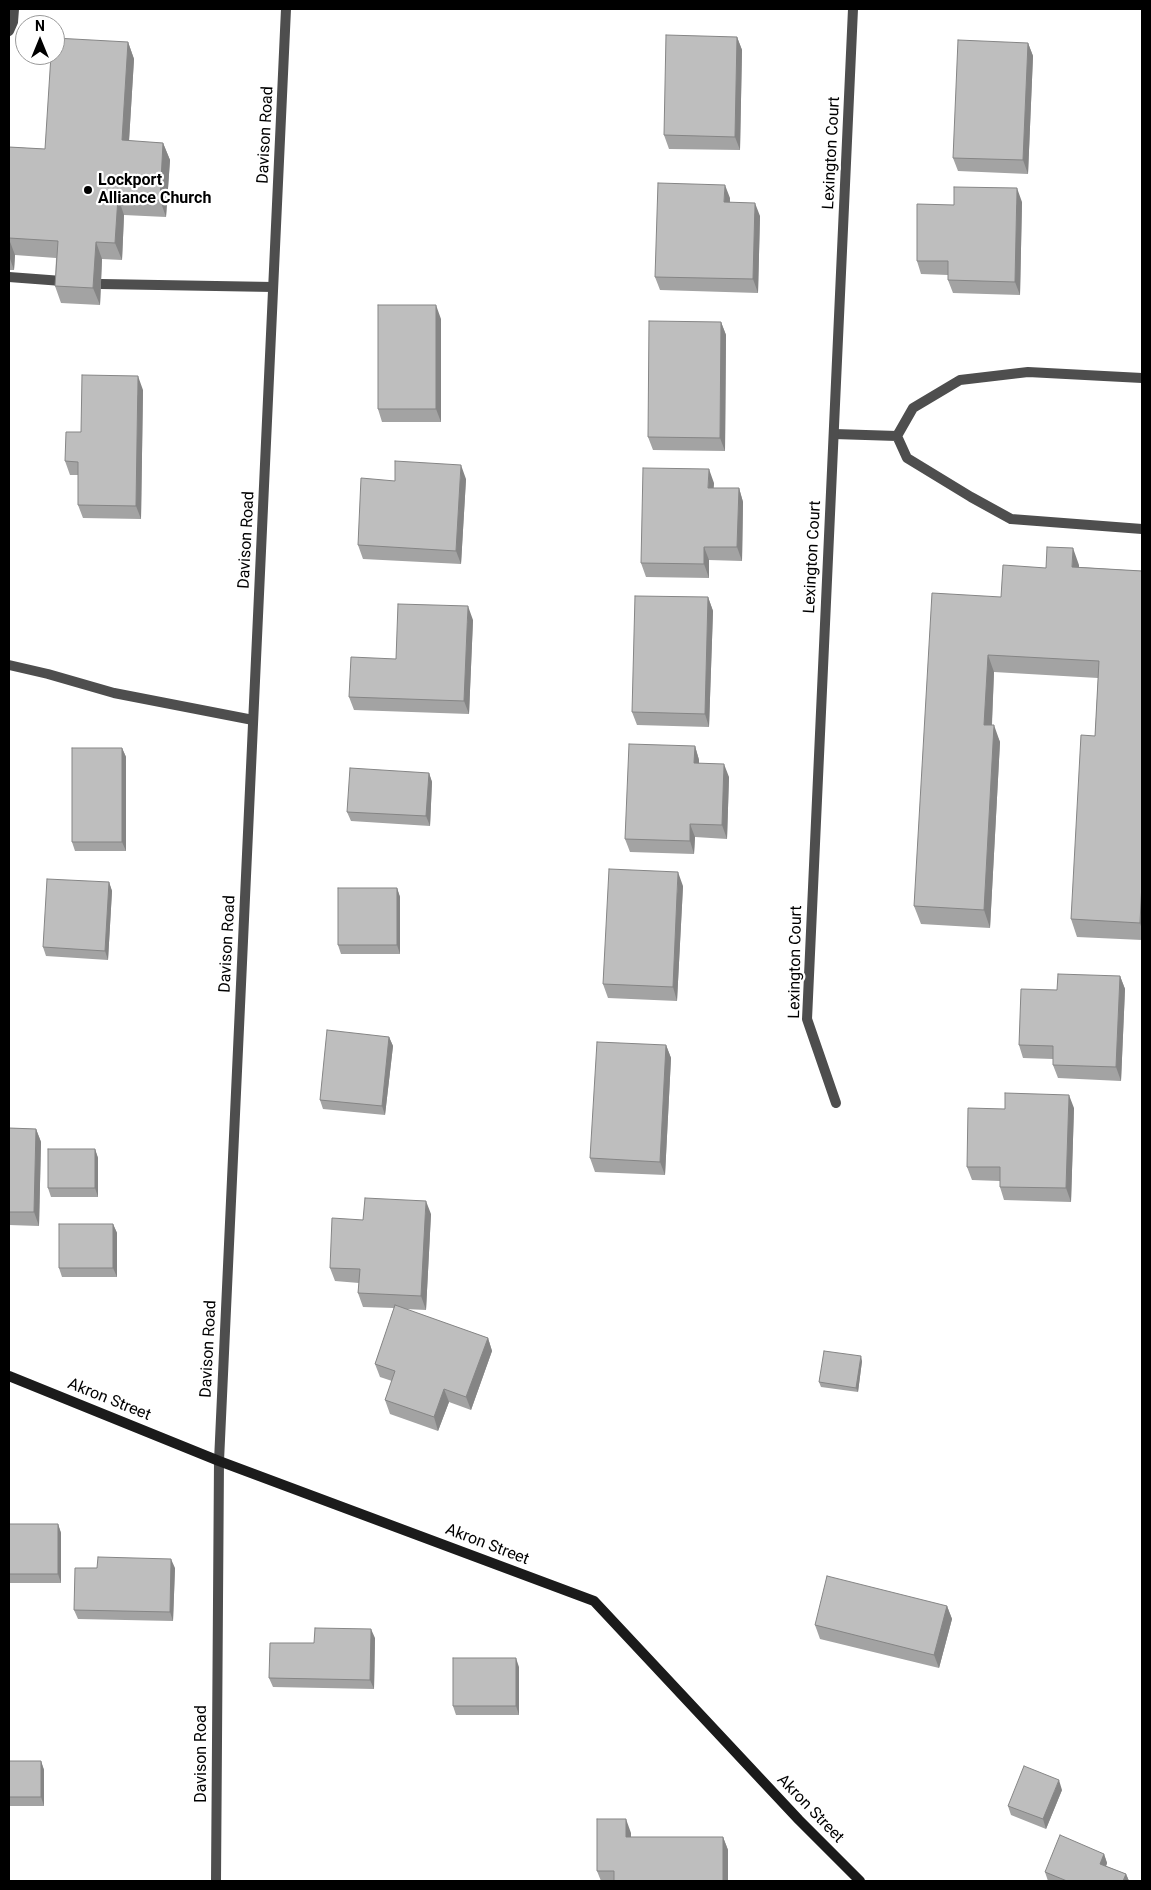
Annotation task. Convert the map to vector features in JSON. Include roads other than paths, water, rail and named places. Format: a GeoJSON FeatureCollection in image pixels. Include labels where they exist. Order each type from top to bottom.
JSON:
{"type":"FeatureCollection","features":[{"type":"Feature","properties":{"kind":"main road","name":"Akron Street"},"geometry":{"type":"LineString","coordinates":[[9,1376],[219,1461],[594,1601],[799,1820],[860,1881]]}},
{"type":"Feature","properties":{"kind":"street"},"geometry":{"type":"LineString","coordinates":[[9,31],[13,22],[14,9]]}},
{"type":"Feature","properties":{"kind":"street","name":"Davison Road"},"geometry":{"type":"LineString","coordinates":[[216,1881],[219,1461],[286,9]]}},
{"type":"Feature","properties":{"kind":"street","name":"Lexington Court"},"geometry":{"type":"LineString","coordinates":[[836,1103],[807,1019],[853,9]]}},
{"type":"Feature","properties":{"kind":"street"},"geometry":{"type":"LineString","coordinates":[[9,278],[62,281]]}},
{"type":"Feature","properties":{"kind":"street"},"geometry":{"type":"LineString","coordinates":[[101,284],[273,286]]}},
{"type":"Feature","properties":{"kind":"street"},"geometry":{"type":"LineString","coordinates":[[897,436],[913,408],[960,380],[1028,372],[1142,378]]}},
{"type":"Feature","properties":{"kind":"street"},"geometry":{"type":"LineString","coordinates":[[834,434],[897,436]]}},
{"type":"Feature","properties":{"kind":"street"},"geometry":{"type":"LineString","coordinates":[[897,436],[907,458],[1011,519],[1142,529]]}},
{"type":"Feature","properties":{"kind":"street"},"geometry":{"type":"LineString","coordinates":[[9,665],[114,693],[253,720]]}},
{"type":"Feature","properties":{"kind":"place","name":"Lockport Alliance Church"},"geometry":{"type":"Point","coordinates":[88,190]}}]}
